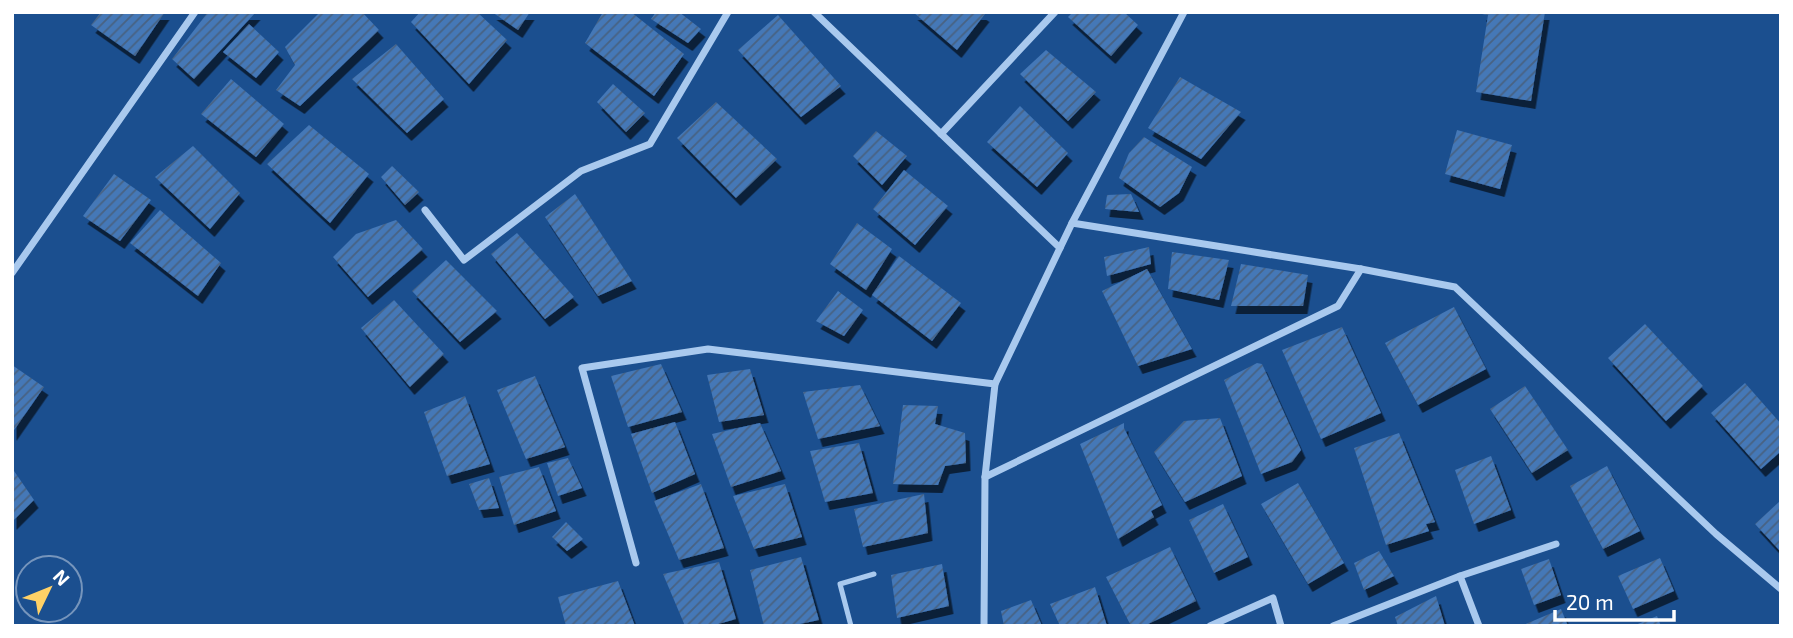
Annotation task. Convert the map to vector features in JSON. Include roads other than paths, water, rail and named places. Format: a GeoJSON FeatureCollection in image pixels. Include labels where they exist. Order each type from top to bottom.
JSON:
{"type":"FeatureCollection","features":[{"type":"Feature","properties":{"kind":"street"},"geometry":{"type":"LineString","coordinates":[[12,272],[195,12]]}},
{"type":"Feature","properties":{"kind":"street"},"geometry":{"type":"LineString","coordinates":[[425,210],[464,260],[581,171],[650,144],[729,12]]}},
{"type":"Feature","properties":{"kind":"street"},"geometry":{"type":"LineString","coordinates":[[814,12],[1060,248]]}},
{"type":"Feature","properties":{"kind":"street"},"geometry":{"type":"LineString","coordinates":[[941,134],[1055,12]]}},
{"type":"Feature","properties":{"kind":"street"},"geometry":{"type":"LineString","coordinates":[[984,626],[985,477],[995,384],[1072,223],[1184,12]]}},
{"type":"Feature","properties":{"kind":"street"},"geometry":{"type":"LineString","coordinates":[[1072,223],[1362,269],[1455,287],[1716,534],[1781,589]]}},
{"type":"Feature","properties":{"kind":"street"},"geometry":{"type":"LineString","coordinates":[[985,477],[1338,306],[1362,269]]}},
{"type":"Feature","properties":{"kind":"street"},"geometry":{"type":"LineString","coordinates":[[636,563],[582,368],[708,349],[995,384]]}},
{"type":"Feature","properties":{"kind":"street"},"geometry":{"type":"LineString","coordinates":[[1333,626],[1460,576],[1556,544]]}},
{"type":"Feature","properties":{"kind":"street"},"geometry":{"type":"LineString","coordinates":[[1460,576],[1479,626]]}},
{"type":"Feature","properties":{"kind":"street"},"geometry":{"type":"LineString","coordinates":[[1210,626],[1273,598],[1281,626]]}},
{"type":"Feature","properties":{"kind":"lane"},"geometry":{"type":"LineString","coordinates":[[851,626],[840,584],[874,574]]}}]}
